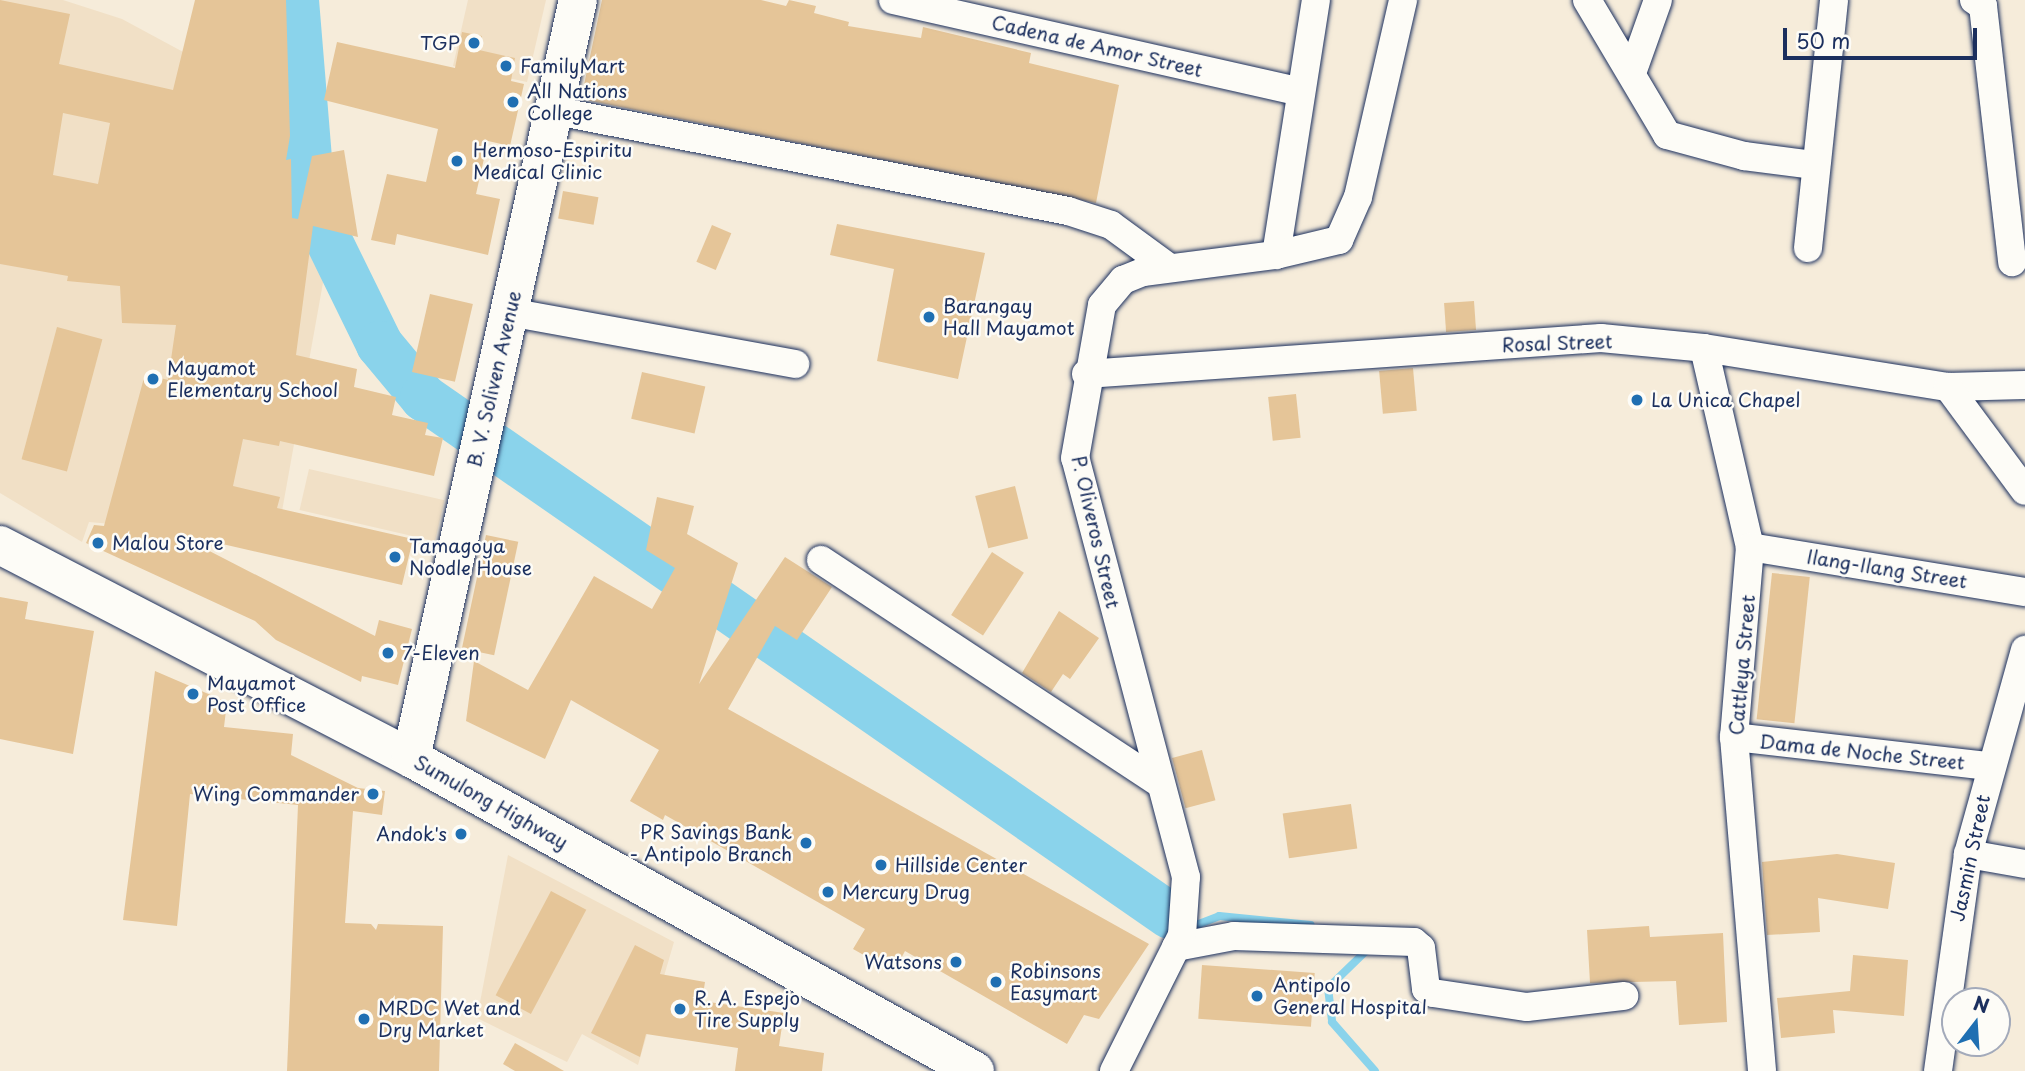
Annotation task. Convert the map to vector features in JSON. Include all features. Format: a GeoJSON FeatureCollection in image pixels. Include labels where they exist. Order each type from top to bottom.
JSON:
{"type":"FeatureCollection","features":[{"type":"Feature","properties":{"kind":"main road","name":"B. V. Soliven Avenue"},"geometry":{"type":"LineString","coordinates":[[411,758],[474,465],[556,111],[578,0]]}},
{"type":"Feature","properties":{"kind":"main road","name":"Sumulong Highway"},"geometry":{"type":"LineString","coordinates":[[0,545],[411,758],[975,1071]]}},
{"type":"Feature","properties":{"kind":"street","name":"Cadena de Amor Street"},"geometry":{"type":"LineString","coordinates":[[893,0],[984,10],[1300,92]]}},
{"type":"Feature","properties":{"kind":"street"},"geometry":{"type":"LineString","coordinates":[[1276,255],[1300,92],[1317,0]]}},
{"type":"Feature","properties":{"kind":"street","name":"P. Oliveros Street"},"geometry":{"type":"LineString","coordinates":[[1114,1071],[1179,941],[1186,877],[1075,458],[1086,374],[1102,305],[1110,291],[1123,280],[1167,266],[1276,255],[1330,245],[1346,230],[1403,0]]}},
{"type":"Feature","properties":{"kind":"street"},"geometry":{"type":"LineString","coordinates":[[1587,0],[1667,135],[1744,156],[1814,165]]}},
{"type":"Feature","properties":{"kind":"street"},"geometry":{"type":"LineString","coordinates":[[1632,73],[1658,0]]}},
{"type":"Feature","properties":{"kind":"street"},"geometry":{"type":"LineString","coordinates":[[1808,248],[1814,165],[1834,0]]}},
{"type":"Feature","properties":{"kind":"street"},"geometry":{"type":"LineString","coordinates":[[1974,0],[1983,6],[2012,262]]}},
{"type":"Feature","properties":{"kind":"street"},"geometry":{"type":"LineString","coordinates":[[556,111],[1068,211],[1111,225],[1167,266]]}},
{"type":"Feature","properties":{"kind":"street"},"geometry":{"type":"LineString","coordinates":[[509,312],[795,364]]}},
{"type":"Feature","properties":{"kind":"street","name":"Rosal Street"},"geometry":{"type":"LineString","coordinates":[[1086,374],[1601,338],[1704,348],[1948,387],[2025,385]]}},
{"type":"Feature","properties":{"kind":"street","name":"Cattleya Street"},"geometry":{"type":"LineString","coordinates":[[1704,348],[1750,547],[1734,737],[1762,1071]]}},
{"type":"Feature","properties":{"kind":"street"},"geometry":{"type":"LineString","coordinates":[[1948,387],[2025,491]]}},
{"type":"Feature","properties":{"kind":"street","name":"Ilang-Ilang Street"},"geometry":{"type":"LineString","coordinates":[[1750,547],[2025,592]]}},
{"type":"Feature","properties":{"kind":"street"},"geometry":{"type":"LineString","coordinates":[[821,560],[1159,783]]}},
{"type":"Feature","properties":{"kind":"street","name":"Jasmin Street"},"geometry":{"type":"LineString","coordinates":[[1938,1071],[1968,854],[1990,766],[2025,650]]}},
{"type":"Feature","properties":{"kind":"street","name":"Dama de Noche Street"},"geometry":{"type":"LineString","coordinates":[[1734,737],[1990,766]]}},
{"type":"Feature","properties":{"kind":"street"},"geometry":{"type":"LineString","coordinates":[[1968,854],[2025,864]]}},
{"type":"Feature","properties":{"kind":"street"},"geometry":{"type":"LineString","coordinates":[[1179,941],[1234,936],[1414,942],[1420,948],[1426,989],[1433,993],[1527,1007],[1624,996]]}},
{"type":"Feature","properties":{"kind":"shaded area","name":"Mayamot Elementary School"},"geometry":{"type":"Polygon","coordinates":[[[0,0],[63,0],[122,19],[265,96],[326,266],[277,539],[89,522],[82,542],[0,493],[0,0]]]}},
{"type":"Feature","properties":{"kind":"shaded area"},"geometry":{"type":"Polygon","coordinates":[[[468,0],[546,0],[527,82],[453,66],[468,0]]]}},
{"type":"Feature","properties":{"kind":"shaded area"},"geometry":{"type":"Polygon","coordinates":[[[309,469],[444,500],[435,541],[300,510],[309,469]]]}},
{"type":"Feature","properties":{"kind":"shaded area"},"geometry":{"type":"Polygon","coordinates":[[[508,855],[674,942],[638,1065],[582,1034],[567,1062],[477,1018],[508,855]]]}},
{"type":"Feature","properties":{"kind":"building","name":"Mayamot Elementary School"},"geometry":{"type":"Polygon","coordinates":[[[0,0],[70,14],[59,64],[173,90],[195,0],[286,0],[290,136],[286,160],[291,159],[292,218],[298,219],[312,156],[344,150],[358,237],[313,226],[296,355],[357,369],[354,387],[396,397],[392,415],[428,423],[425,435],[443,438],[434,476],[280,441],[279,446],[243,439],[233,486],[280,497],[277,508],[413,539],[402,585],[192,537],[190,541],[375,636],[379,620],[412,629],[398,685],[362,676],[361,682],[276,640],[255,621],[86,543],[94,525],[104,526],[145,374],[168,380],[176,325],[122,323],[120,286],[67,281],[68,276],[0,264],[0,0]],[[63,113],[53,175],[98,184],[110,123],[63,113]]]}},
{"type":"Feature","properties":{"kind":"building"},"geometry":{"type":"Polygon","coordinates":[[[602,0],[761,0],[786,6],[789,0],[816,6],[814,13],[849,22],[848,26],[921,38],[923,27],[1031,53],[1029,63],[1119,85],[1096,203],[581,99],[602,0]]]}},
{"type":"Feature","properties":{"kind":"building"},"geometry":{"type":"Polygon","coordinates":[[[462,32],[482,36],[479,50],[515,58],[511,81],[524,84],[510,146],[488,141],[476,194],[500,199],[488,255],[397,234],[395,245],[371,240],[387,174],[426,182],[438,129],[324,100],[337,42],[455,68],[462,32]]]}},
{"type":"Feature","properties":{"kind":"building"},"geometry":{"type":"Polygon","coordinates":[[[563,191],[598,197],[594,225],[558,219],[563,191]]]}},
{"type":"Feature","properties":{"kind":"building","name":"Barangay Hall Mayamot"},"geometry":{"type":"Polygon","coordinates":[[[837,224],[985,253],[958,379],[877,361],[894,269],[830,255],[837,224]]]}},
{"type":"Feature","properties":{"kind":"building"},"geometry":{"type":"Polygon","coordinates":[[[712,225],[731,233],[716,270],[696,262],[712,225]]]}},
{"type":"Feature","properties":{"kind":"building"},"geometry":{"type":"Polygon","coordinates":[[[430,294],[473,304],[455,382],[412,372],[430,294]]]}},
{"type":"Feature","properties":{"kind":"building"},"geometry":{"type":"Polygon","coordinates":[[[1474,301],[1476,330],[1446,332],[1444,303],[1474,301]]]}},
{"type":"Feature","properties":{"kind":"building"},"geometry":{"type":"Polygon","coordinates":[[[57,327],[102,339],[67,471],[22,459],[57,327]]]}},
{"type":"Feature","properties":{"kind":"building"},"geometry":{"type":"Polygon","coordinates":[[[1413,368],[1417,411],[1383,414],[1379,371],[1413,368]]]}},
{"type":"Feature","properties":{"kind":"building"},"geometry":{"type":"Polygon","coordinates":[[[642,372],[705,387],[695,433],[631,419],[642,372]]]}},
{"type":"Feature","properties":{"kind":"building"},"geometry":{"type":"Polygon","coordinates":[[[1296,394],[1301,438],[1273,441],[1268,397],[1296,394]]]}},
{"type":"Feature","properties":{"kind":"building"},"geometry":{"type":"Polygon","coordinates":[[[1015,486],[1028,538],[988,548],[975,496],[1015,486]]]}},
{"type":"Feature","properties":{"kind":"building"},"geometry":{"type":"Polygon","coordinates":[[[657,497],[694,506],[687,534],[738,563],[699,684],[785,557],[832,587],[797,640],[775,626],[728,709],[1149,944],[1099,1019],[1084,1015],[1067,1044],[905,951],[894,972],[853,949],[865,929],[665,815],[663,820],[630,801],[659,750],[571,700],[545,759],[466,721],[474,661],[528,690],[594,576],[652,609],[675,568],[646,550],[657,497]]]}},
{"type":"Feature","properties":{"kind":"building"},"geometry":{"type":"Polygon","coordinates":[[[486,535],[518,542],[494,655],[462,648],[486,535]]]}},
{"type":"Feature","properties":{"kind":"building"},"geometry":{"type":"Polygon","coordinates":[[[992,552],[1024,573],[983,636],[951,615],[992,552]]]}},
{"type":"Feature","properties":{"kind":"building"},"geometry":{"type":"Polygon","coordinates":[[[1772,573],[1810,577],[1794,723],[1757,719],[1772,573]]]}},
{"type":"Feature","properties":{"kind":"building"},"geometry":{"type":"Polygon","coordinates":[[[0,597],[28,602],[25,619],[94,631],[73,754],[0,739],[0,597]]]}},
{"type":"Feature","properties":{"kind":"building"},"geometry":{"type":"Polygon","coordinates":[[[1059,611],[1099,638],[1070,679],[1063,674],[1051,692],[1022,673],[1059,611]]]}},
{"type":"Feature","properties":{"kind":"building"},"geometry":{"type":"Polygon","coordinates":[[[155,671],[227,702],[224,727],[293,734],[291,755],[358,788],[385,791],[382,815],[353,811],[345,923],[371,924],[376,930],[378,924],[443,926],[439,1071],[287,1071],[298,805],[190,794],[177,926],[123,920],[155,671]]]}},
{"type":"Feature","properties":{"kind":"building"},"geometry":{"type":"Polygon","coordinates":[[[1202,750],[1215,800],[1186,808],[1172,758],[1202,750]]]}},
{"type":"Feature","properties":{"kind":"building"},"geometry":{"type":"Polygon","coordinates":[[[1351,804],[1357,849],[1289,858],[1283,814],[1351,804]]]}},
{"type":"Feature","properties":{"kind":"building"},"geometry":{"type":"Polygon","coordinates":[[[1837,854],[1895,863],[1888,909],[1818,898],[1820,932],[1767,935],[1762,862],[1837,854]]]}},
{"type":"Feature","properties":{"kind":"building"},"geometry":{"type":"Polygon","coordinates":[[[551,891],[586,910],[531,1014],[496,995],[551,891]]]}},
{"type":"Feature","properties":{"kind":"building"},"geometry":{"type":"Polygon","coordinates":[[[1649,926],[1650,937],[1723,933],[1727,1022],[1679,1025],[1676,981],[1590,983],[1587,930],[1649,926]]]}},
{"type":"Feature","properties":{"kind":"building"},"geometry":{"type":"Polygon","coordinates":[[[635,945],[664,960],[660,974],[705,982],[702,1001],[784,1013],[779,1046],[824,1053],[822,1071],[735,1071],[738,1048],[646,1034],[640,1057],[591,1033],[635,945]]]}},
{"type":"Feature","properties":{"kind":"building"},"geometry":{"type":"Polygon","coordinates":[[[1853,955],[1908,960],[1904,1016],[1833,1010],[1835,1033],[1781,1038],[1777,998],[1850,991],[1853,955]]]}},
{"type":"Feature","properties":{"kind":"building","name":"Antipolo General Hospital"},"geometry":{"type":"Polygon","coordinates":[[[1202,965],[1315,973],[1311,1027],[1198,1019],[1202,965]]]}},
{"type":"Feature","properties":{"kind":"building"},"geometry":{"type":"Polygon","coordinates":[[[515,1043],[564,1071],[515,1071],[503,1064],[515,1043]]]}},
{"type":"Feature","properties":{"kind":"waterway"},"geometry":{"type":"LineString","coordinates":[[295,0],[312,207],[379,344],[423,397],[1169,915]]}},
{"type":"Feature","properties":{"kind":"waterway"},"geometry":{"type":"LineString","coordinates":[[1191,927],[1219,916],[1311,925]]}},
{"type":"Feature","properties":{"kind":"waterway"},"geometry":{"type":"LineString","coordinates":[[1366,951],[1328,988],[1332,1022],[1375,1071]]}},
{"type":"Feature","properties":{"kind":"place","name":"TGP"},"geometry":{"type":"Point","coordinates":[474,43]}},
{"type":"Feature","properties":{"kind":"place","name":"FamilyMart"},"geometry":{"type":"Point","coordinates":[506,66]}},
{"type":"Feature","properties":{"kind":"place","name":"All Nations College"},"geometry":{"type":"Point","coordinates":[513,102]}},
{"type":"Feature","properties":{"kind":"place","name":"Hermoso-Espiritu Medical Clinic"},"geometry":{"type":"Point","coordinates":[457,161]}},
{"type":"Feature","properties":{"kind":"place","name":"Barangay Hall Mayamot"},"geometry":{"type":"Point","coordinates":[929,317]}},
{"type":"Feature","properties":{"kind":"place","name":"Mayamot Elementary School"},"geometry":{"type":"Point","coordinates":[153,379]}},
{"type":"Feature","properties":{"kind":"place","name":"La Unica Chapel"},"geometry":{"type":"Point","coordinates":[1637,400]}},
{"type":"Feature","properties":{"kind":"place","name":"Malou Store"},"geometry":{"type":"Point","coordinates":[98,543]}},
{"type":"Feature","properties":{"kind":"place","name":"Tamagoya Noodle House"},"geometry":{"type":"Point","coordinates":[395,557]}},
{"type":"Feature","properties":{"kind":"place","name":"7-Eleven"},"geometry":{"type":"Point","coordinates":[388,653]}},
{"type":"Feature","properties":{"kind":"place","name":"Mayamot Post Office"},"geometry":{"type":"Point","coordinates":[193,694]}},
{"type":"Feature","properties":{"kind":"place","name":"Wing Commander"},"geometry":{"type":"Point","coordinates":[373,794]}},
{"type":"Feature","properties":{"kind":"place","name":"Andok's"},"geometry":{"type":"Point","coordinates":[461,834]}},
{"type":"Feature","properties":{"kind":"place","name":"PR Savings Bank - Antipolo Branch"},"geometry":{"type":"Point","coordinates":[806,843]}},
{"type":"Feature","properties":{"kind":"place","name":"Hillside Center"},"geometry":{"type":"Point","coordinates":[881,865]}},
{"type":"Feature","properties":{"kind":"place","name":"Mercury Drug"},"geometry":{"type":"Point","coordinates":[828,892]}},
{"type":"Feature","properties":{"kind":"place","name":"Watsons"},"geometry":{"type":"Point","coordinates":[956,962]}},
{"type":"Feature","properties":{"kind":"place","name":"Robinsons Easymart"},"geometry":{"type":"Point","coordinates":[996,982]}},
{"type":"Feature","properties":{"kind":"place","name":"Antipolo General Hospital"},"geometry":{"type":"Point","coordinates":[1257,996]}},
{"type":"Feature","properties":{"kind":"place","name":"R. A. Espejo Tire Supply"},"geometry":{"type":"Point","coordinates":[680,1009]}},
{"type":"Feature","properties":{"kind":"place","name":"MRDC Wet and Dry Market"},"geometry":{"type":"Point","coordinates":[364,1019]}}]}
